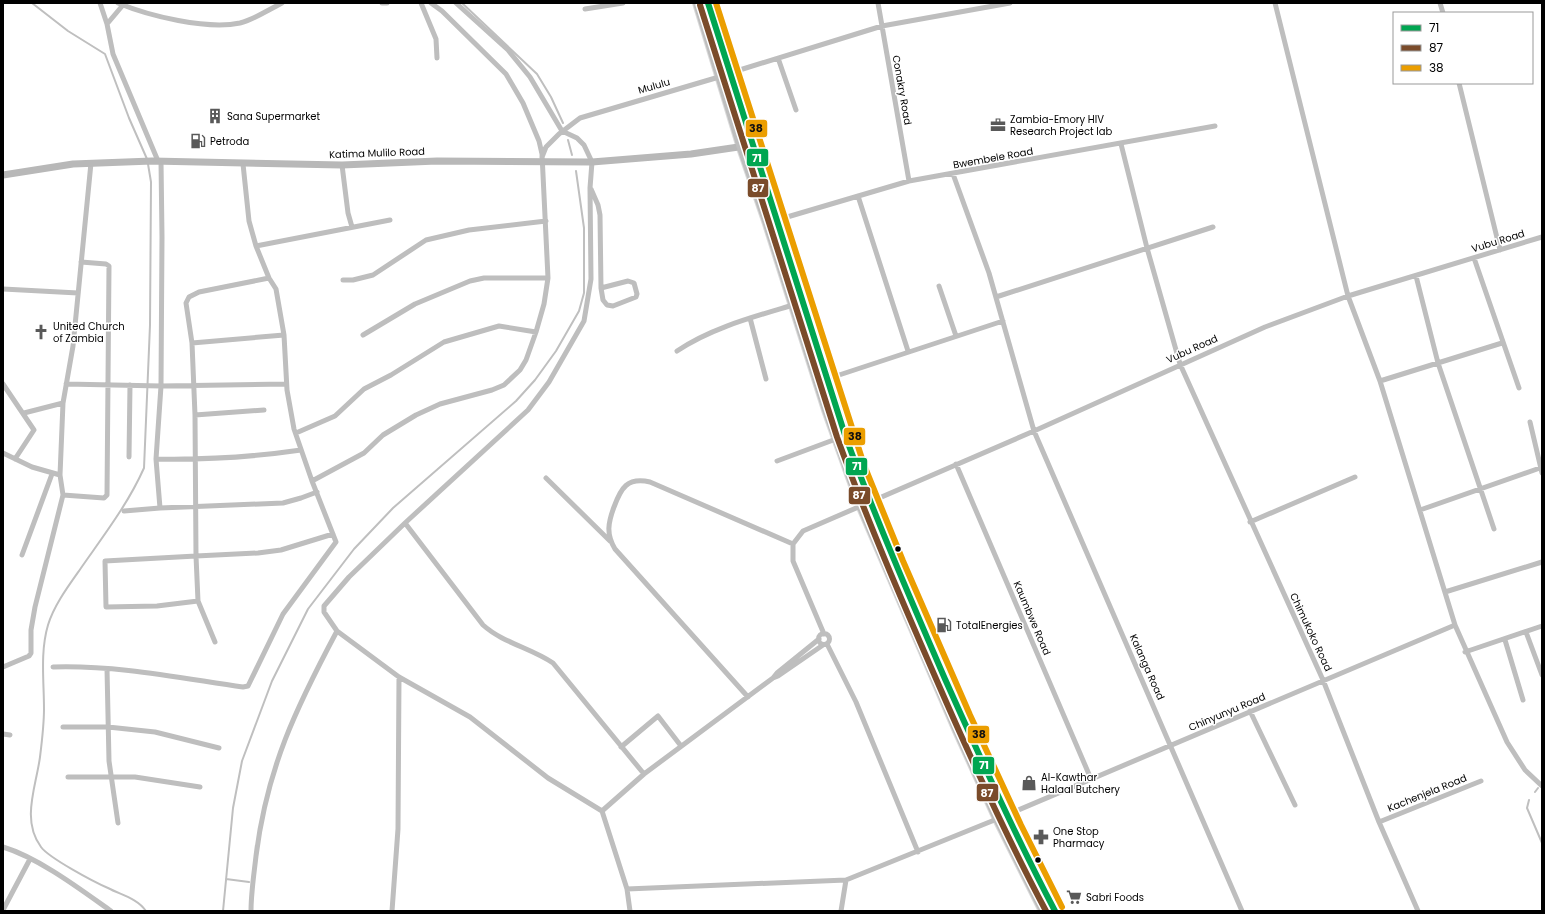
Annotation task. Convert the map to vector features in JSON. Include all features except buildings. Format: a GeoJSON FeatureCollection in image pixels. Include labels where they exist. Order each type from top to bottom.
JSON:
{"type":"FeatureCollection","features":[{"type":"Feature","properties":{"kind":"main road"},"geometry":{"type":"LineString","coordinates":[[697,3],[741,148],[836,439],[860,506],[890,580],[997,819],[1043,911]]}},
{"type":"Feature","properties":{"kind":"main road"},"geometry":{"type":"LineString","coordinates":[[708,3],[752,145],[869,502],[939,665],[1006,815],[1055,911]]}},
{"type":"Feature","properties":{"kind":"main road","name":"Katima Mulilo Road"},"geometry":{"type":"LineString","coordinates":[[3,175],[73,164],[144,161],[342,165],[437,161],[542,160],[592,162],[691,154],[741,148],[752,145]]}},
{"type":"Feature","properties":{"kind":"street"},"geometry":{"type":"LineString","coordinates":[[100,3],[107,24],[113,54],[157,161],[162,237],[156,459],[160,508]]}},
{"type":"Feature","properties":{"kind":"street"},"geometry":{"type":"LineString","coordinates":[[107,24],[120,4],[201,25],[240,23],[282,3]]}},
{"type":"Feature","properties":{"kind":"street"},"geometry":{"type":"LineString","coordinates":[[382,3],[387,3]]}},
{"type":"Feature","properties":{"kind":"street"},"geometry":{"type":"LineString","coordinates":[[421,3],[436,39],[437,58]]}},
{"type":"Feature","properties":{"kind":"street"},"geometry":{"type":"LineString","coordinates":[[312,481],[364,453],[382,435],[425,411],[440,404],[492,390],[504,385],[514,377],[526,360],[544,304],[548,278],[542,160],[539,141],[522,103],[506,74],[442,11],[431,3]]}},
{"type":"Feature","properties":{"kind":"street"},"geometry":{"type":"LineString","coordinates":[[456,3],[508,50],[530,77],[562,130],[581,142],[592,162],[590,188],[591,280],[584,321],[550,382],[528,410],[405,523],[349,577],[324,606],[324,612],[337,631],[399,677],[470,717],[548,778],[602,811],[626,889],[630,911]]}},
{"type":"Feature","properties":{"kind":"street"},"geometry":{"type":"LineString","coordinates":[[585,9],[623,3]]}},
{"type":"Feature","properties":{"kind":"street","name":"Conakry Road"},"geometry":{"type":"LineString","coordinates":[[878,3],[909,181]]}},
{"type":"Feature","properties":{"kind":"street"},"geometry":{"type":"LineString","coordinates":[[730,73],[882,26],[1010,3]]}},
{"type":"Feature","properties":{"kind":"street"},"geometry":{"type":"LineString","coordinates":[[1275,3],[1348,296],[1380,381],[1454,625],[1507,742],[1525,770],[1542,786]]}},
{"type":"Feature","properties":{"kind":"street"},"geometry":{"type":"LineString","coordinates":[[778,58],[796,110]]}},
{"type":"Feature","properties":{"kind":"street","name":"Mululu"},"geometry":{"type":"LineString","coordinates":[[542,160],[546,147],[562,130],[580,118],[719,77]]}},
{"type":"Feature","properties":{"kind":"street"},"geometry":{"type":"LineString","coordinates":[[1459,84],[1500,250]]}},
{"type":"Feature","properties":{"kind":"street","name":"Bwembele Road"},"geometry":{"type":"LineString","coordinates":[[777,220],[909,181],[1215,126]]}},
{"type":"Feature","properties":{"kind":"street","name":"Chimukoko Road"},"geometry":{"type":"LineString","coordinates":[[1121,144],[1147,248],[1180,364],[1250,522],[1323,680],[1379,822],[1418,911]]}},
{"type":"Feature","properties":{"kind":"street"},"geometry":{"type":"LineString","coordinates":[[3,667],[29,656],[31,653],[31,630],[35,607],[63,495],[60,475],[63,403],[73,346],[91,163]]}},
{"type":"Feature","properties":{"kind":"street"},"geometry":{"type":"LineString","coordinates":[[53,667],[107,669],[148,673],[243,687],[248,686],[283,614],[336,542],[316,492],[296,433],[286,384],[284,335],[276,289],[269,278],[256,246],[249,221],[243,164]]}},
{"type":"Feature","properties":{"kind":"street"},"geometry":{"type":"LineString","coordinates":[[342,165],[348,213],[352,227]]}},
{"type":"Feature","properties":{"kind":"street","name":"Kalanga Road"},"geometry":{"type":"LineString","coordinates":[[954,174],[980,245],[1034,431],[1242,911]]}},
{"type":"Feature","properties":{"kind":"street"},"geometry":{"type":"LineString","coordinates":[[590,188],[595,197],[600,215],[601,288],[603,300],[607,305],[613,306],[632,300],[637,294],[634,283],[628,281],[601,288]]}},
{"type":"Feature","properties":{"kind":"street"},"geometry":{"type":"LineString","coordinates":[[858,196],[908,351]]}},
{"type":"Feature","properties":{"kind":"street"},"geometry":{"type":"LineString","coordinates":[[256,246],[390,220]]}},
{"type":"Feature","properties":{"kind":"street"},"geometry":{"type":"LineString","coordinates":[[343,280],[353,280],[373,275],[426,240],[469,230],[546,221]]}},
{"type":"Feature","properties":{"kind":"street"},"geometry":{"type":"LineString","coordinates":[[996,297],[1213,227]]}},
{"type":"Feature","properties":{"kind":"street","name":"Vubu Road"},"geometry":{"type":"LineString","coordinates":[[793,544],[803,531],[1034,431],[1265,327],[1348,296],[1542,237]]}},
{"type":"Feature","properties":{"kind":"street"},"geometry":{"type":"LineString","coordinates":[[1474,258],[1502,343],[1519,388]]}},
{"type":"Feature","properties":{"kind":"street"},"geometry":{"type":"LineString","coordinates":[[63,495],[104,498],[107,495],[109,266],[106,264],[81,262]]}},
{"type":"Feature","properties":{"kind":"street"},"geometry":{"type":"LineString","coordinates":[[1416,276],[1438,363],[1494,529]]}},
{"type":"Feature","properties":{"kind":"street"},"geometry":{"type":"LineString","coordinates":[[215,642],[198,601],[194,387],[192,343],[186,303],[189,297],[199,292],[269,278]]}},
{"type":"Feature","properties":{"kind":"street"},"geometry":{"type":"LineString","coordinates":[[363,335],[415,304],[470,281],[484,278],[548,278]]}},
{"type":"Feature","properties":{"kind":"street"},"geometry":{"type":"LineString","coordinates":[[939,286],[956,336]]}},
{"type":"Feature","properties":{"kind":"street"},"geometry":{"type":"LineString","coordinates":[[3,289],[78,293]]}},
{"type":"Feature","properties":{"kind":"street"},"geometry":{"type":"LineString","coordinates":[[676,351],[704,335],[750,318],[793,305]]}},
{"type":"Feature","properties":{"kind":"street"},"geometry":{"type":"LineString","coordinates":[[750,318],[766,380]]}},
{"type":"Feature","properties":{"kind":"street"},"geometry":{"type":"LineString","coordinates":[[828,380],[908,351],[1003,321]]}},
{"type":"Feature","properties":{"kind":"street"},"geometry":{"type":"LineString","coordinates":[[296,433],[335,416],[364,389],[444,342],[499,326],[536,332]]}},
{"type":"Feature","properties":{"kind":"street"},"geometry":{"type":"LineString","coordinates":[[192,343],[284,335]]}},
{"type":"Feature","properties":{"kind":"street"},"geometry":{"type":"LineString","coordinates":[[1380,381],[1502,343]]}},
{"type":"Feature","properties":{"kind":"street"},"geometry":{"type":"LineString","coordinates":[[3,384],[34,430],[15,459]]}},
{"type":"Feature","properties":{"kind":"street"},"geometry":{"type":"LineString","coordinates":[[66,384],[194,387],[286,384]]}},
{"type":"Feature","properties":{"kind":"street"},"geometry":{"type":"LineString","coordinates":[[129,456],[130,385]]}},
{"type":"Feature","properties":{"kind":"street"},"geometry":{"type":"LineString","coordinates":[[24,414],[63,403]]}},
{"type":"Feature","properties":{"kind":"street"},"geometry":{"type":"LineString","coordinates":[[195,415],[264,410]]}},
{"type":"Feature","properties":{"kind":"street"},"geometry":{"type":"LineString","coordinates":[[1420,510],[1541,471],[1530,422]]}},
{"type":"Feature","properties":{"kind":"street"},"geometry":{"type":"LineString","coordinates":[[777,461],[836,439]]}},
{"type":"Feature","properties":{"kind":"street"},"geometry":{"type":"LineString","coordinates":[[156,459],[196,460],[269,455],[301,450]]}},
{"type":"Feature","properties":{"kind":"street"},"geometry":{"type":"LineString","coordinates":[[3,453],[32,467],[52,474],[60,475]]}},
{"type":"Feature","properties":{"kind":"street","name":"Kaumbwe Road"},"geometry":{"type":"LineString","coordinates":[[956,464],[1091,779]]}},
{"type":"Feature","properties":{"kind":"street"},"geometry":{"type":"LineString","coordinates":[[22,555],[52,474]]}},
{"type":"Feature","properties":{"kind":"street"},"geometry":{"type":"LineString","coordinates":[[1250,522],[1355,477]]}},
{"type":"Feature","properties":{"kind":"street"},"geometry":{"type":"LineString","coordinates":[[546,478],[611,542],[615,549],[748,697]]}},
{"type":"Feature","properties":{"kind":"street"},"geometry":{"type":"LineString","coordinates":[[611,542],[608,530],[610,519],[620,490],[632,482],[641,480],[650,482],[793,544],[793,561],[824,634],[828,635],[830,639],[825,644],[773,678]]}},
{"type":"Feature","properties":{"kind":"street"},"geometry":{"type":"LineString","coordinates":[[124,511],[282,502],[301,498],[316,492]]}},
{"type":"Feature","properties":{"kind":"street"},"geometry":{"type":"LineString","coordinates":[[405,523],[483,625],[493,633],[544,657],[553,663],[644,774]]}},
{"type":"Feature","properties":{"kind":"street"},"geometry":{"type":"LineString","coordinates":[[198,601],[157,606],[109,607],[106,605],[104,564],[108,560],[258,553],[281,550],[333,534]]}},
{"type":"Feature","properties":{"kind":"street"},"geometry":{"type":"LineString","coordinates":[[1445,592],[1542,562]]}},
{"type":"Feature","properties":{"kind":"street","name":"Chinyunyu Road"},"geometry":{"type":"LineString","coordinates":[[626,889],[846,880],[997,819],[1454,625]]}},
{"type":"Feature","properties":{"kind":"street"},"geometry":{"type":"LineString","coordinates":[[1465,652],[1542,626]]}},
{"type":"Feature","properties":{"kind":"street"},"geometry":{"type":"LineString","coordinates":[[251,911],[260,822],[270,779],[285,737],[304,695],[337,631]]}},
{"type":"Feature","properties":{"kind":"street"},"geometry":{"type":"LineString","coordinates":[[1526,632],[1542,674]]}},
{"type":"Feature","properties":{"kind":"street"},"geometry":{"type":"LineString","coordinates":[[602,811],[644,774],[773,678],[777,673],[819,639],[821,635],[824,634]]}},
{"type":"Feature","properties":{"kind":"street"},"geometry":{"type":"LineString","coordinates":[[819,639],[820,643],[825,644],[856,702],[918,852]]}},
{"type":"Feature","properties":{"kind":"street"},"geometry":{"type":"LineString","coordinates":[[1504,640],[1523,700]]}},
{"type":"Feature","properties":{"kind":"street"},"geometry":{"type":"LineString","coordinates":[[107,669],[111,777],[118,823]]}},
{"type":"Feature","properties":{"kind":"street"},"geometry":{"type":"LineString","coordinates":[[392,911],[398,829],[399,677]]}},
{"type":"Feature","properties":{"kind":"street"},"geometry":{"type":"LineString","coordinates":[[1250,711],[1295,805]]}},
{"type":"Feature","properties":{"kind":"street"},"geometry":{"type":"LineString","coordinates":[[621,747],[658,716],[681,746]]}},
{"type":"Feature","properties":{"kind":"street"},"geometry":{"type":"LineString","coordinates":[[63,727],[108,727],[155,732],[219,748]]}},
{"type":"Feature","properties":{"kind":"street"},"geometry":{"type":"LineString","coordinates":[[3,734],[10,735]]}},
{"type":"Feature","properties":{"kind":"street"},"geometry":{"type":"LineString","coordinates":[[68,777],[135,777],[200,787]]}},
{"type":"Feature","properties":{"kind":"street","name":"Kachenjela Road"},"geometry":{"type":"LineString","coordinates":[[1379,822],[1481,781]]}},
{"type":"Feature","properties":{"kind":"street"},"geometry":{"type":"LineString","coordinates":[[3,847],[18,852],[30,859],[111,911]]}},
{"type":"Feature","properties":{"kind":"street"},"geometry":{"type":"LineString","coordinates":[[3,910],[30,859]]}},
{"type":"Feature","properties":{"kind":"street"},"geometry":{"type":"LineString","coordinates":[[841,911],[846,880]]}},
{"type":"Feature","properties":{"kind":"waterway"},"geometry":{"type":"LineString","coordinates":[[32,3],[68,31],[105,54],[129,118],[147,159]]}},
{"type":"Feature","properties":{"kind":"waterway"},"geometry":{"type":"LineString","coordinates":[[462,3],[537,74],[551,97],[563,123]]}},
{"type":"Feature","properties":{"kind":"waterway"},"geometry":{"type":"LineString","coordinates":[[568,140],[572,155]]}},
{"type":"Feature","properties":{"kind":"waterway"},"geometry":{"type":"LineString","coordinates":[[146,911],[133,900],[101,885],[62,863],[46,852],[35,837],[31,815],[33,792],[43,733],[43,656],[48,625],[62,595],[123,507],[144,468],[150,325],[151,182],[148,164]]}},
{"type":"Feature","properties":{"kind":"waterway"},"geometry":{"type":"LineString","coordinates":[[223,911],[233,808],[242,761],[272,681],[308,609],[354,549],[393,508],[516,401],[535,380],[556,351],[579,311],[584,293],[584,228],[576,171]]}},
{"type":"Feature","properties":{"kind":"waterway"},"geometry":{"type":"LineString","coordinates":[[1535,792],[1538,788]]}},
{"type":"Feature","properties":{"kind":"waterway"},"geometry":{"type":"LineString","coordinates":[[1529,800],[1527,808],[1542,843]]}},
{"type":"Feature","properties":{"kind":"waterway"},"geometry":{"type":"LineString","coordinates":[[226,879],[249,882]]}},
{"type":"Feature","properties":{"kind":"transit line","name":"71"},"geometry":{"type":"LineString","coordinates":[[708,3],[856,466],[945,679],[1012,825],[1055,911]]}},
{"type":"Feature","properties":{"kind":"transit line","name":"38"},"geometry":{"type":"LineString","coordinates":[[716,3],[864,465],[903,561],[970,715],[1021,825],[1062,907]]}},
{"type":"Feature","properties":{"kind":"transit line","name":"87"},"geometry":{"type":"LineString","coordinates":[[700,5],[848,468],[898,591],[963,739],[1003,826],[1046,911]]}},
{"type":"Feature","properties":{"kind":"place","name":"Sana Supermarket"},"geometry":{"type":"Point","coordinates":[215,116]}},
{"type":"Feature","properties":{"kind":"place","name":"Zambia-Emory HIV Research Project lab"},"geometry":{"type":"Point","coordinates":[998,125]}},
{"type":"Feature","properties":{"kind":"place","name":"Petroda"},"geometry":{"type":"Point","coordinates":[198,141]}},
{"type":"Feature","properties":{"kind":"place","name":"United Church of Zambia"},"geometry":{"type":"Point","coordinates":[41,332]}},
{"type":"Feature","properties":{"kind":"place","name":"TotalEnergies"},"geometry":{"type":"Point","coordinates":[944,625]}},
{"type":"Feature","properties":{"kind":"place","name":"Al-Kawthar Halaal Butchery"},"geometry":{"type":"Point","coordinates":[1029,783]}},
{"type":"Feature","properties":{"kind":"place","name":"One Stop Pharmacy"},"geometry":{"type":"Point","coordinates":[1041,837]}},
{"type":"Feature","properties":{"kind":"place","name":"Sabri Foods"},"geometry":{"type":"Point","coordinates":[1074,897]}}]}
